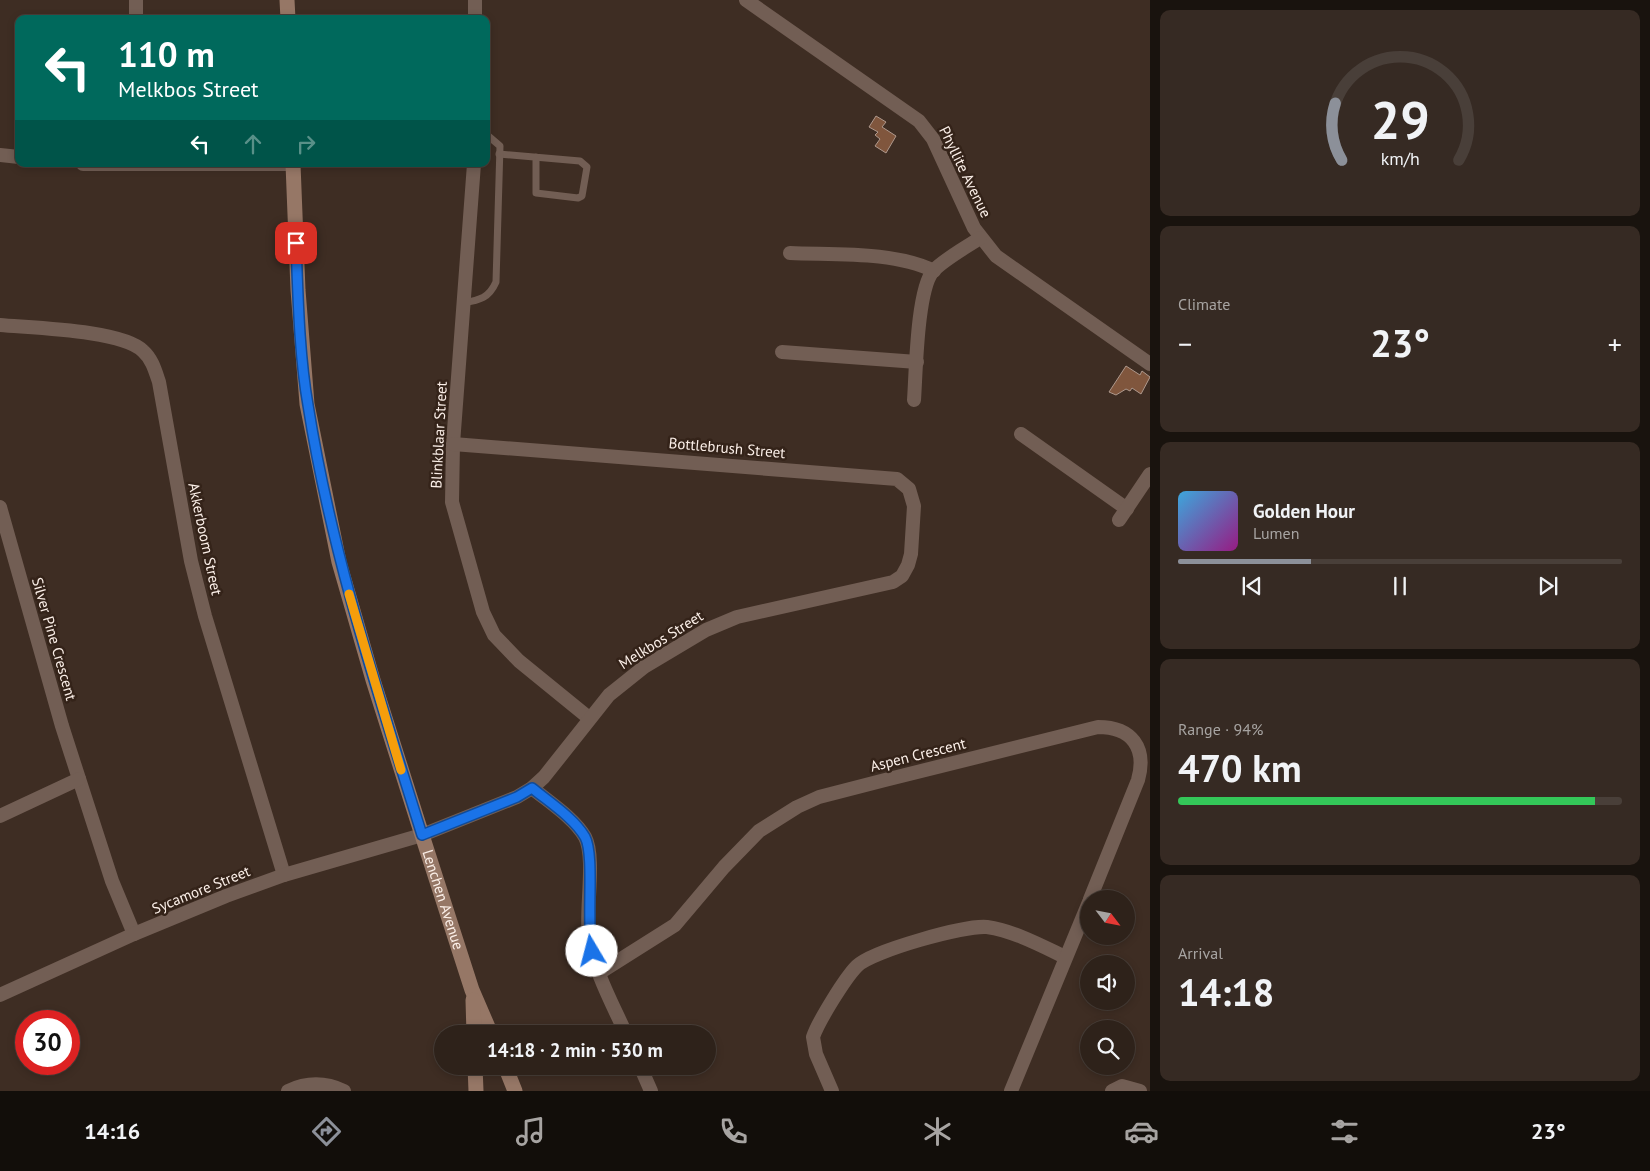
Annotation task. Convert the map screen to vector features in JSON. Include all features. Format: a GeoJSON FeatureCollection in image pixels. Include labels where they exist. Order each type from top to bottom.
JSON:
{"type":"FeatureCollection","features":[{"type":"Feature","properties":{"kind":"main road"},"geometry":{"type":"LineString","coordinates":[[288,0],[288,15]]}},
{"type":"Feature","properties":{"kind":"main road","name":"Lenchen Avenue"},"geometry":{"type":"LineString","coordinates":[[293,167],[298,290],[307,404],[339,562],[373,680],[472,990]]}},
{"type":"Feature","properties":{"kind":"main road"},"geometry":{"type":"LineString","coordinates":[[472,990],[474,1025]]}},
{"type":"Feature","properties":{"kind":"main road"},"geometry":{"type":"LineString","coordinates":[[472,990],[487,1025]]}},
{"type":"Feature","properties":{"kind":"main road"},"geometry":{"type":"LineString","coordinates":[[475,1075],[476,1091]]}},
{"type":"Feature","properties":{"kind":"main road"},"geometry":{"type":"LineString","coordinates":[[509,1075],[515,1091]]}},
{"type":"Feature","properties":{"kind":"street"},"geometry":{"type":"LineString","coordinates":[[136,0],[136,15]]}},
{"type":"Feature","properties":{"kind":"street"},"geometry":{"type":"LineString","coordinates":[[474,15],[475,0]]}},
{"type":"Feature","properties":{"kind":"street","name":"Phyllite Avenue"},"geometry":{"type":"LineString","coordinates":[[746,0],[927,129],[980,238],[996,256],[1150,364]]}},
{"type":"Feature","properties":{"kind":"street"},"geometry":{"type":"LineString","coordinates":[[0,155],[15,157]]}},
{"type":"Feature","properties":{"kind":"street","name":"Blinkblaar Street"},"geometry":{"type":"LineString","coordinates":[[474,167],[453,444],[452,502],[484,612],[492,630],[506,649],[589,718]]}},
{"type":"Feature","properties":{"kind":"street"},"geometry":{"type":"LineString","coordinates":[[914,400],[925,287],[934,271],[980,238]]}},
{"type":"Feature","properties":{"kind":"street"},"geometry":{"type":"LineString","coordinates":[[790,252],[878,257],[918,262],[934,271]]}},
{"type":"Feature","properties":{"kind":"street","name":"Akkerboom Street"},"geometry":{"type":"LineString","coordinates":[[0,325],[119,338],[143,350],[152,363],[159,382],[191,561],[204,616],[284,875]]}},
{"type":"Feature","properties":{"kind":"street"},"geometry":{"type":"LineString","coordinates":[[782,352],[917,362]]}},
{"type":"Feature","properties":{"kind":"street"},"geometry":{"type":"LineString","coordinates":[[1021,434],[1123,515],[1150,474]]}},
{"type":"Feature","properties":{"kind":"street","name":"Bottlebrush Street"},"geometry":{"type":"LineString","coordinates":[[453,444],[896,479],[907,486],[914,500],[911,554],[905,572]]}},
{"type":"Feature","properties":{"kind":"street","name":"Silver Pine Crescent"},"geometry":{"type":"LineString","coordinates":[[0,507],[79,779],[112,881],[134,934]]}},
{"type":"Feature","properties":{"kind":"street","name":"Melkbos Street"},"geometry":{"type":"LineString","coordinates":[[422,835],[517,797],[532,788],[544,777],[609,695],[644,667],[716,624],[802,602],[884,585],[898,580],[905,572]]}},
{"type":"Feature","properties":{"kind":"street","name":"Aspen Crescent"},"geometry":{"type":"LineString","coordinates":[[599,974],[675,925],[724,867],[759,831],[796,807],[819,797],[885,780],[1098,727],[1112,727],[1127,734],[1132,739],[1139,750],[1142,763],[1138,780],[1093,890]]}},
{"type":"Feature","properties":{"kind":"street"},"geometry":{"type":"LineString","coordinates":[[0,816],[79,779]]}},
{"type":"Feature","properties":{"kind":"street"},"geometry":{"type":"LineString","coordinates":[[532,788],[575,825],[586,839],[589,862],[589,936],[599,974],[622,1025]]}},
{"type":"Feature","properties":{"kind":"street","name":"Sycamore Street"},"geometry":{"type":"LineString","coordinates":[[0,995],[134,934],[284,875],[422,835]]}},
{"type":"Feature","properties":{"kind":"street","name":"Aspen Crescent"},"geometry":{"type":"LineString","coordinates":[[1011,1091],[1080,921]]}},
{"type":"Feature","properties":{"kind":"street"},"geometry":{"type":"LineString","coordinates":[[832,1091],[816,1054],[813,1037],[851,974],[865,960],[886,951],[978,927],[1005,931],[1065,956]]}},
{"type":"Feature","properties":{"kind":"street"},"geometry":{"type":"LineString","coordinates":[[644,1075],[651,1091]]}},
{"type":"Feature","properties":{"kind":"street"},"geometry":{"type":"LineString","coordinates":[[288,1091],[298,1086],[316,1084],[344,1091]]}},
{"type":"Feature","properties":{"kind":"street"},"geometry":{"type":"LineString","coordinates":[[1112,1091],[1122,1086],[1140,1091]]}},
{"type":"Feature","properties":{"kind":"lane"},"geometry":{"type":"LineString","coordinates":[[464,303],[483,299],[492,291],[496,282],[500,146],[490,137]]}},
{"type":"Feature","properties":{"kind":"lane"},"geometry":{"type":"LineString","coordinates":[[499,154],[536,158],[585,164],[587,168],[582,196],[578,198],[536,193],[536,158]]}},
{"type":"Feature","properties":{"kind":"building"},"geometry":{"type":"Polygon","coordinates":[[[876,116],[886,122],[882,127],[896,136],[886,153],[875,146],[880,139],[875,135],[878,132],[869,127],[876,116]]]}},
{"type":"Feature","properties":{"kind":"building"},"geometry":{"type":"Polygon","coordinates":[[[1126,366],[1140,375],[1142,371],[1150,377],[1141,394],[1132,388],[1130,391],[1126,389],[1116,395],[1109,392],[1126,366]]]}},
{"type":"Feature","properties":{"kind":"slow traffic"},"geometry":{"type":"LineString","coordinates":[[349,594],[401,770]]}},
{"type":"Feature","properties":{"kind":"route"},"geometry":{"type":"LineString","coordinates":[[296,243],[307,404],[339,562],[373,680],[422,835],[517,797],[532,788],[575,825],[586,839],[589,862],[588,926],[592,951]]}}]}
